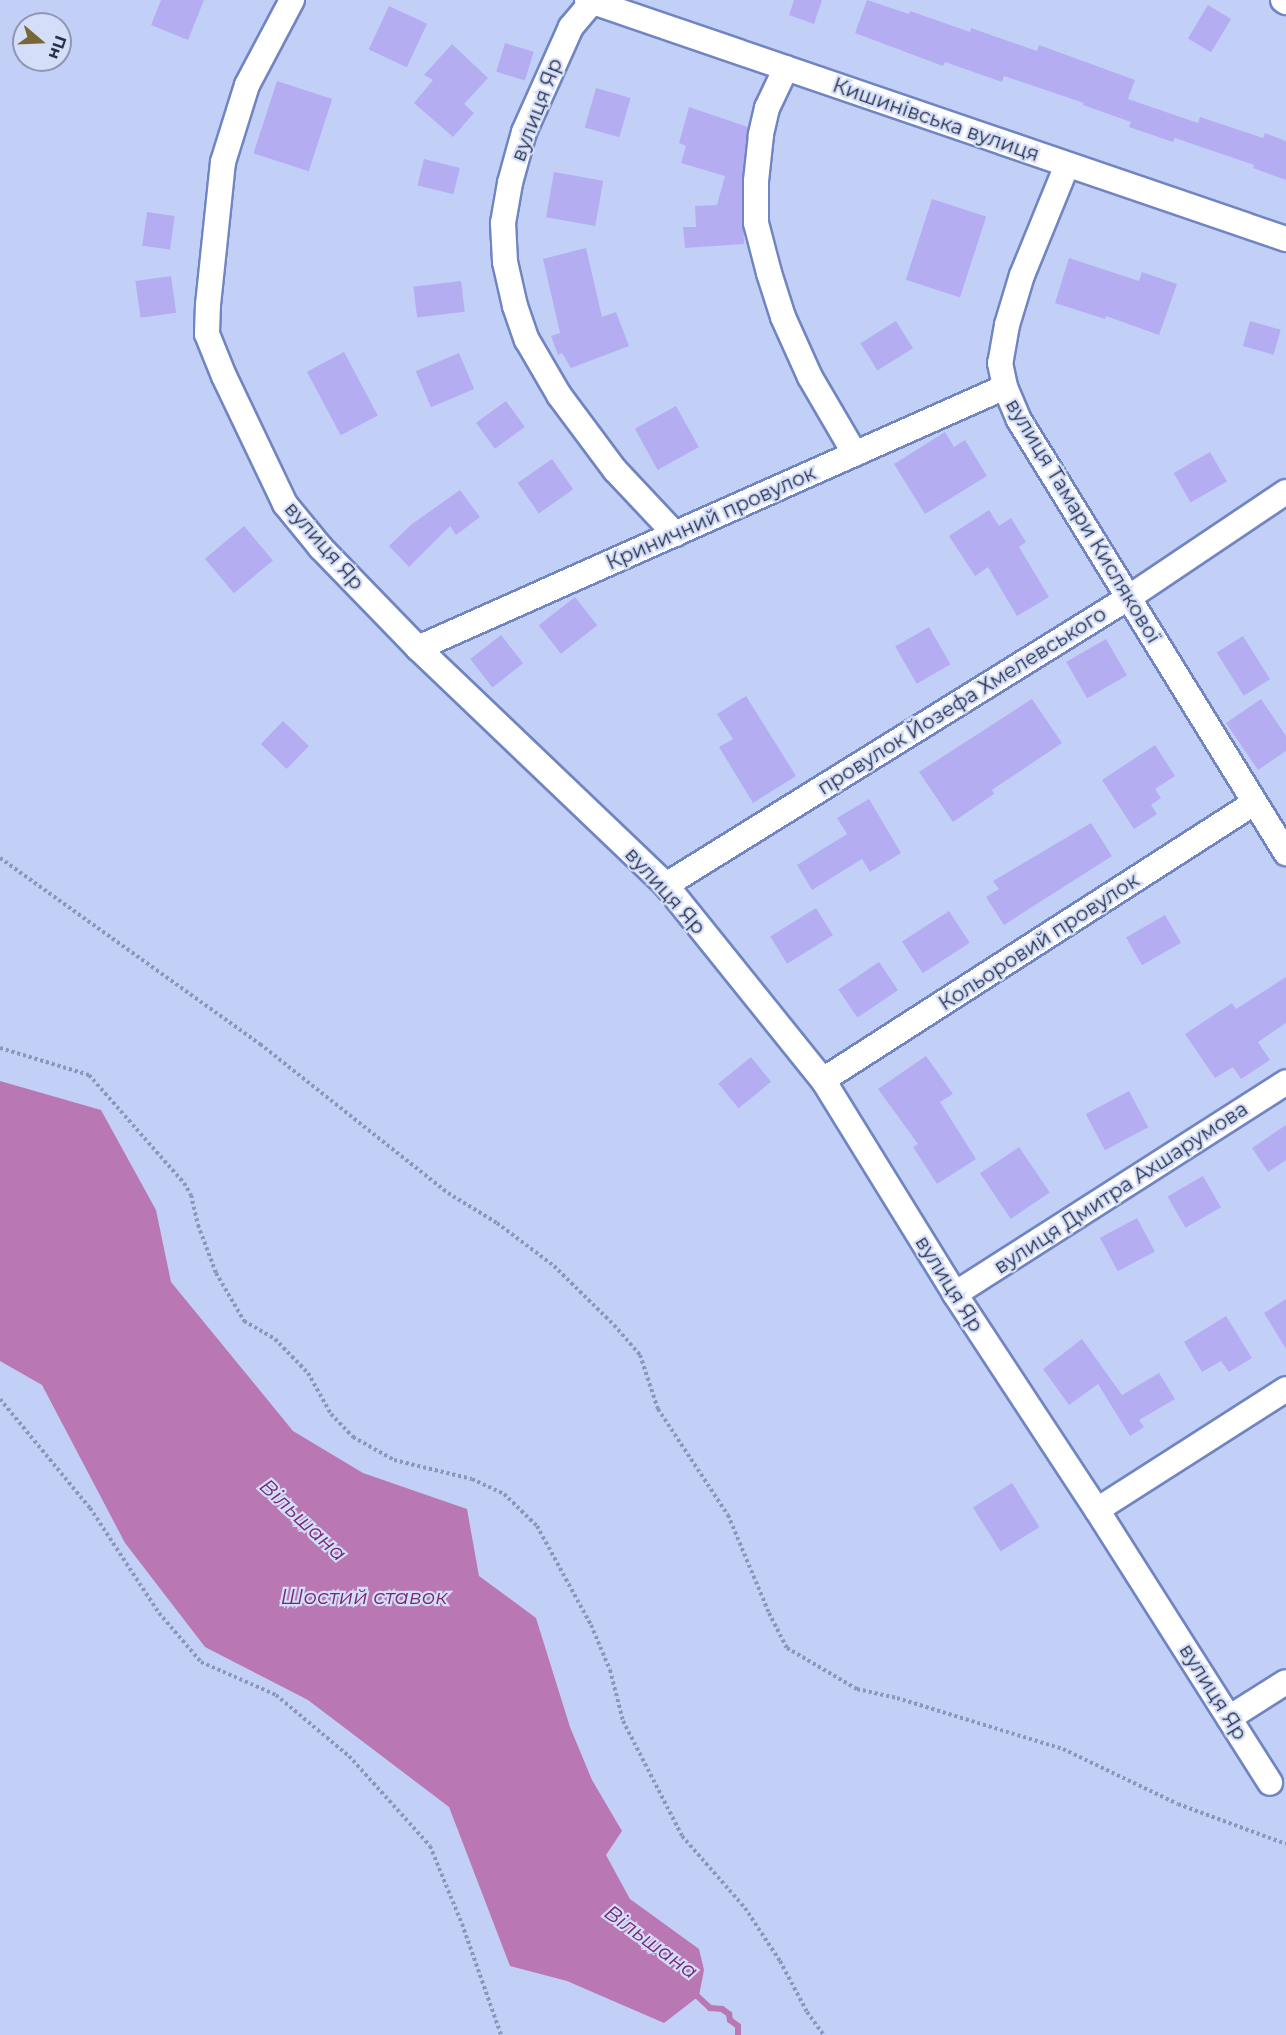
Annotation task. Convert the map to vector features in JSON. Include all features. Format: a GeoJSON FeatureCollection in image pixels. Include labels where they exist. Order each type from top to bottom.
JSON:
{"type":"FeatureCollection","features":[{"type":"Feature","properties":{"kind":"street","name":"вулиця Яр"},"geometry":{"type":"LineString","coordinates":[[292,0],[247,85],[223,162],[207,334],[224,376],[285,504],[321,548],[418,648],[666,885],[823,1080],[955,1294],[1097,1510],[1270,1783]]}},
{"type":"Feature","properties":{"kind":"street","name":"вулиця Яр"},"geometry":{"type":"LineString","coordinates":[[589,1],[571,27],[524,132],[510,183],[503,223],[505,262],[514,306],[527,340],[559,395],[615,470],[675,534]]}},
{"type":"Feature","properties":{"kind":"street","name":"Кишинівська вулиця"},"geometry":{"type":"LineString","coordinates":[[589,1],[1286,239]]}},
{"type":"Feature","properties":{"kind":"street"},"geometry":{"type":"LineString","coordinates":[[786,68],[767,108],[761,135],[756,181],[756,223],[783,317],[810,377],[855,454]]}},
{"type":"Feature","properties":{"kind":"street","name":"вулиця Тамари Кислякової"},"geometry":{"type":"LineString","coordinates":[[1067,165],[1022,275],[1007,325],[1000,363],[1005,387],[1019,420],[1286,853]]}},
{"type":"Feature","properties":{"kind":"street","name":"Криничний провулок"},"geometry":{"type":"LineString","coordinates":[[418,648],[1005,387]]}},
{"type":"Feature","properties":{"kind":"street","name":"провулок Йозефа Хмелевського"},"geometry":{"type":"LineString","coordinates":[[666,885],[1128,598],[1286,492]]}},
{"type":"Feature","properties":{"kind":"street","name":"Кольоровий провулок"},"geometry":{"type":"LineString","coordinates":[[823,1080],[1254,803]]}},
{"type":"Feature","properties":{"kind":"street","name":"вулиця Дмитра Ахшарумова"},"geometry":{"type":"LineString","coordinates":[[955,1294],[1286,1082]]}},
{"type":"Feature","properties":{"kind":"street"},"geometry":{"type":"LineString","coordinates":[[1097,1510],[1286,1389]]}},
{"type":"Feature","properties":{"kind":"street"},"geometry":{"type":"LineString","coordinates":[[1229,1718],[1286,1682]]}},
{"type":"Feature","properties":{"kind":"path"},"geometry":{"type":"LineString","coordinates":[[0,858],[260,1044],[448,1193],[497,1223],[535,1251],[554,1266],[614,1325],[640,1355],[658,1409],[728,1515],[769,1613],[787,1648],[857,1689],[897,1698],[1063,1749],[1178,1804],[1286,1844]]}},
{"type":"Feature","properties":{"kind":"path"},"geometry":{"type":"LineString","coordinates":[[0,1048],[89,1075],[184,1183],[191,1195],[198,1225],[216,1273],[244,1321],[275,1340],[308,1373],[331,1414],[353,1437],[394,1460],[472,1479],[504,1494],[537,1526],[591,1625],[610,1670],[623,1721],[682,1836],[745,1908],[780,1961],[807,2012],[824,2035]]}},
{"type":"Feature","properties":{"kind":"path"},"geometry":{"type":"LineString","coordinates":[[0,1399],[90,1508],[159,1613],[201,1662],[276,1695],[349,1756],[430,1846],[462,1924],[501,2035]]}},
{"type":"Feature","properties":{"kind":"water","name":"Шостий ставок"},"geometry":{"type":"Polygon","coordinates":[[[0,1081],[101,1110],[156,1210],[171,1282],[293,1431],[363,1473],[467,1509],[479,1576],[536,1618],[570,1727],[592,1780],[622,1831],[606,1855],[630,1899],[699,1949],[704,1970],[699,1996],[664,2023],[567,1981],[510,1966],[449,1807],[308,1700],[205,1647],[125,1543],[42,1385],[0,1361],[0,1081]]]}},
{"type":"Feature","properties":{"kind":"building"},"geometry":{"type":"Polygon","coordinates":[[[161,0],[204,0],[188,40],[151,25],[161,0]]]}},
{"type":"Feature","properties":{"kind":"building"},"geometry":{"type":"Polygon","coordinates":[[[794,0],[822,0],[814,24],[789,15],[794,0]]]}},
{"type":"Feature","properties":{"kind":"building"},"geometry":{"type":"Polygon","coordinates":[[[867,0],[909,14],[910,11],[970,32],[971,28],[1037,51],[1039,45],[1135,80],[1128,99],[1198,123],[1200,117],[1263,138],[1265,133],[1286,141],[1286,180],[1253,168],[1254,165],[1175,138],[1173,142],[1129,127],[1131,122],[1083,105],[1084,103],[1004,76],[1002,82],[945,62],[943,66],[855,33],[867,0]]]}},
{"type":"Feature","properties":{"kind":"building"},"geometry":{"type":"Polygon","coordinates":[[[1208,5],[1231,19],[1211,52],[1188,38],[1208,5]]]}},
{"type":"Feature","properties":{"kind":"building"},"geometry":{"type":"Polygon","coordinates":[[[389,6],[427,24],[407,67],[369,50],[389,6]]]}},
{"type":"Feature","properties":{"kind":"building"},"geometry":{"type":"Polygon","coordinates":[[[505,43],[534,52],[525,80],[496,72],[505,43]]]}},
{"type":"Feature","properties":{"kind":"building"},"geometry":{"type":"Polygon","coordinates":[[[452,44],[488,78],[464,104],[474,113],[453,137],[414,103],[433,80],[424,75],[452,44]]]}},
{"type":"Feature","properties":{"kind":"building"},"geometry":{"type":"Polygon","coordinates":[[[277,81],[332,99],[309,171],[254,153],[277,81]]]}},
{"type":"Feature","properties":{"kind":"building"},"geometry":{"type":"Polygon","coordinates":[[[596,88],[631,98],[619,137],[585,127],[596,88]]]}},
{"type":"Feature","properties":{"kind":"building"},"geometry":{"type":"Polygon","coordinates":[[[689,107],[748,127],[742,181],[744,244],[685,248],[683,227],[696,227],[695,206],[717,205],[725,176],[681,163],[686,146],[679,143],[689,107]]]}},
{"type":"Feature","properties":{"kind":"building"},"geometry":{"type":"Polygon","coordinates":[[[424,159],[460,168],[453,194],[417,185],[424,159]]]}},
{"type":"Feature","properties":{"kind":"building"},"geometry":{"type":"Polygon","coordinates":[[[554,172],[603,181],[595,226],[546,217],[554,172]]]}},
{"type":"Feature","properties":{"kind":"building"},"geometry":{"type":"Polygon","coordinates":[[[932,199],[986,217],[960,297],[906,280],[932,199]]]}},
{"type":"Feature","properties":{"kind":"building"},"geometry":{"type":"Polygon","coordinates":[[[147,212],[175,216],[170,250],[142,246],[147,212]]]}},
{"type":"Feature","properties":{"kind":"building"},"geometry":{"type":"Polygon","coordinates":[[[586,248],[602,317],[616,312],[629,346],[571,368],[562,353],[558,355],[551,336],[560,333],[543,259],[586,248]]]}},
{"type":"Feature","properties":{"kind":"building"},"geometry":{"type":"Polygon","coordinates":[[[1069,258],[1139,281],[1142,272],[1177,284],[1159,335],[1106,316],[1105,319],[1055,303],[1069,258]]]}},
{"type":"Feature","properties":{"kind":"building"},"geometry":{"type":"Polygon","coordinates":[[[171,276],[176,313],[140,318],[135,281],[171,276]]]}},
{"type":"Feature","properties":{"kind":"building"},"geometry":{"type":"Polygon","coordinates":[[[461,281],[465,312],[417,318],[413,287],[461,281]]]}},
{"type":"Feature","properties":{"kind":"building"},"geometry":{"type":"Polygon","coordinates":[[[896,321],[913,348],[877,370],[860,343],[896,321]]]}},
{"type":"Feature","properties":{"kind":"building"},"geometry":{"type":"Polygon","coordinates":[[[1250,321],[1281,330],[1274,355],[1243,346],[1250,321]]]}},
{"type":"Feature","properties":{"kind":"building"},"geometry":{"type":"Polygon","coordinates":[[[344,352],[378,416],[341,435],[307,372],[344,352]]]}},
{"type":"Feature","properties":{"kind":"building"},"geometry":{"type":"Polygon","coordinates":[[[459,353],[474,389],[431,407],[416,371],[459,353]]]}},
{"type":"Feature","properties":{"kind":"building"},"geometry":{"type":"Polygon","coordinates":[[[506,401],[525,427],[495,449],[476,423],[506,401]]]}},
{"type":"Feature","properties":{"kind":"building"},"geometry":{"type":"Polygon","coordinates":[[[676,406],[699,447],[658,470],[635,429],[676,406]]]}},
{"type":"Feature","properties":{"kind":"building"},"geometry":{"type":"Polygon","coordinates":[[[945,432],[954,447],[965,440],[987,476],[925,514],[894,464],[945,432]]]}},
{"type":"Feature","properties":{"kind":"building"},"geometry":{"type":"Polygon","coordinates":[[[1210,452],[1227,481],[1191,502],[1174,473],[1210,452]]]}},
{"type":"Feature","properties":{"kind":"building"},"geometry":{"type":"Polygon","coordinates":[[[552,459],[573,489],[539,513],[518,483],[552,459]]]}},
{"type":"Feature","properties":{"kind":"building"},"geometry":{"type":"Polygon","coordinates":[[[460,490],[480,517],[456,535],[450,526],[409,567],[389,546],[412,524],[460,490]]]}},
{"type":"Feature","properties":{"kind":"building"},"geometry":{"type":"Polygon","coordinates":[[[989,510],[999,526],[1011,518],[1026,542],[1019,547],[1049,597],[1017,616],[988,567],[975,576],[949,536],[989,510]]]}},
{"type":"Feature","properties":{"kind":"building"},"geometry":{"type":"Polygon","coordinates":[[[244,526],[273,560],[234,593],[205,559],[244,526]]]}},
{"type":"Feature","properties":{"kind":"building"},"geometry":{"type":"Polygon","coordinates":[[[575,597],[597,625],[561,654],[539,625],[575,597]]]}},
{"type":"Feature","properties":{"kind":"building"},"geometry":{"type":"Polygon","coordinates":[[[929,627],[950,664],[917,684],[895,646],[929,627]]]}},
{"type":"Feature","properties":{"kind":"building"},"geometry":{"type":"Polygon","coordinates":[[[501,635],[523,663],[492,687],[470,659],[501,635]]]}},
{"type":"Feature","properties":{"kind":"building"},"geometry":{"type":"Polygon","coordinates":[[[1243,636],[1270,679],[1244,696],[1217,652],[1243,636]]]}},
{"type":"Feature","properties":{"kind":"building"},"geometry":{"type":"Polygon","coordinates":[[[1106,639],[1127,675],[1087,698],[1066,662],[1106,639]]]}},
{"type":"Feature","properties":{"kind":"building"},"geometry":{"type":"Polygon","coordinates":[[[746,696],[796,776],[753,803],[719,747],[733,739],[717,714],[746,696]]]}},
{"type":"Feature","properties":{"kind":"building"},"geometry":{"type":"Polygon","coordinates":[[[1032,699],[1062,743],[992,790],[994,794],[953,822],[919,772],[1032,699]]]}},
{"type":"Feature","properties":{"kind":"building"},"geometry":{"type":"Polygon","coordinates":[[[1261,699],[1286,736],[1286,751],[1258,770],[1226,723],[1261,699]]]}},
{"type":"Feature","properties":{"kind":"building"},"geometry":{"type":"Polygon","coordinates":[[[283,721],[309,746],[287,769],[261,744],[283,721]]]}},
{"type":"Feature","properties":{"kind":"building"},"geometry":{"type":"Polygon","coordinates":[[[1155,745],[1175,776],[1155,789],[1161,798],[1151,805],[1157,814],[1134,829],[1102,780],[1155,745]]]}},
{"type":"Feature","properties":{"kind":"building"},"geometry":{"type":"Polygon","coordinates":[[[869,799],[901,853],[870,872],[862,859],[812,890],[797,865],[847,834],[837,818],[869,799]]]}},
{"type":"Feature","properties":{"kind":"building"},"geometry":{"type":"Polygon","coordinates":[[[1091,823],[1112,856],[1004,925],[986,897],[999,889],[993,881],[1091,823]]]}},
{"type":"Feature","properties":{"kind":"building"},"geometry":{"type":"Polygon","coordinates":[[[816,908],[833,935],[787,964],[770,937],[816,908]]]}},
{"type":"Feature","properties":{"kind":"building"},"geometry":{"type":"Polygon","coordinates":[[[949,911],[970,943],[923,973],[902,941],[949,911]]]}},
{"type":"Feature","properties":{"kind":"building"},"geometry":{"type":"Polygon","coordinates":[[[1165,915],[1181,943],[1142,965],[1126,937],[1165,915]]]}},
{"type":"Feature","properties":{"kind":"building"},"geometry":{"type":"Polygon","coordinates":[[[879,962],[898,990],[857,1018],[838,989],[879,962]]]}},
{"type":"Feature","properties":{"kind":"building"},"geometry":{"type":"Polygon","coordinates":[[[1286,977],[1286,1023],[1258,1042],[1270,1060],[1241,1079],[1233,1067],[1215,1078],[1185,1034],[1232,1003],[1236,1009],[1286,977]]]}},
{"type":"Feature","properties":{"kind":"building"},"geometry":{"type":"Polygon","coordinates":[[[926,1056],[953,1094],[940,1102],[976,1159],[937,1184],[913,1147],[918,1144],[878,1089],[926,1056]]]}},
{"type":"Feature","properties":{"kind":"building"},"geometry":{"type":"Polygon","coordinates":[[[751,1057],[771,1082],[738,1108],[718,1083],[751,1057]]]}},
{"type":"Feature","properties":{"kind":"building"},"geometry":{"type":"Polygon","coordinates":[[[1129,1091],[1148,1127],[1105,1150],[1086,1114],[1129,1091]]]}},
{"type":"Feature","properties":{"kind":"building"},"geometry":{"type":"Polygon","coordinates":[[[1286,1125],[1286,1160],[1268,1172],[1252,1148],[1286,1125]]]}},
{"type":"Feature","properties":{"kind":"building"},"geometry":{"type":"Polygon","coordinates":[[[1019,1147],[1050,1193],[1011,1219],[980,1173],[1019,1147]]]}},
{"type":"Feature","properties":{"kind":"building"},"geometry":{"type":"Polygon","coordinates":[[[1203,1176],[1221,1207],[1185,1228],[1167,1196],[1203,1176]]]}},
{"type":"Feature","properties":{"kind":"building"},"geometry":{"type":"Polygon","coordinates":[[[1137,1218],[1155,1252],[1118,1271],[1100,1238],[1137,1218]]]}},
{"type":"Feature","properties":{"kind":"building"},"geometry":{"type":"Polygon","coordinates":[[[1286,1299],[1286,1349],[1264,1313],[1286,1299]]]}},
{"type":"Feature","properties":{"kind":"building"},"geometry":{"type":"Polygon","coordinates":[[[1226,1316],[1252,1358],[1229,1372],[1221,1361],[1202,1372],[1184,1342],[1226,1316]]]}},
{"type":"Feature","properties":{"kind":"building"},"geometry":{"type":"Polygon","coordinates":[[[1082,1339],[1122,1395],[1159,1373],[1175,1399],[1139,1420],[1144,1427],[1130,1436],[1098,1384],[1069,1405],[1043,1369],[1082,1339]]]}},
{"type":"Feature","properties":{"kind":"building"},"geometry":{"type":"Polygon","coordinates":[[[1012,1483],[1040,1527],[1001,1551],[973,1507],[1012,1483]]]}},
{"type":"Feature","properties":{"kind":"waterway","name":"Вільшана"},"geometry":{"type":"LineString","coordinates":[[694,1993],[710,2008],[722,2009],[729,2014],[730,2020],[738,2026],[738,2035]]}}]}
